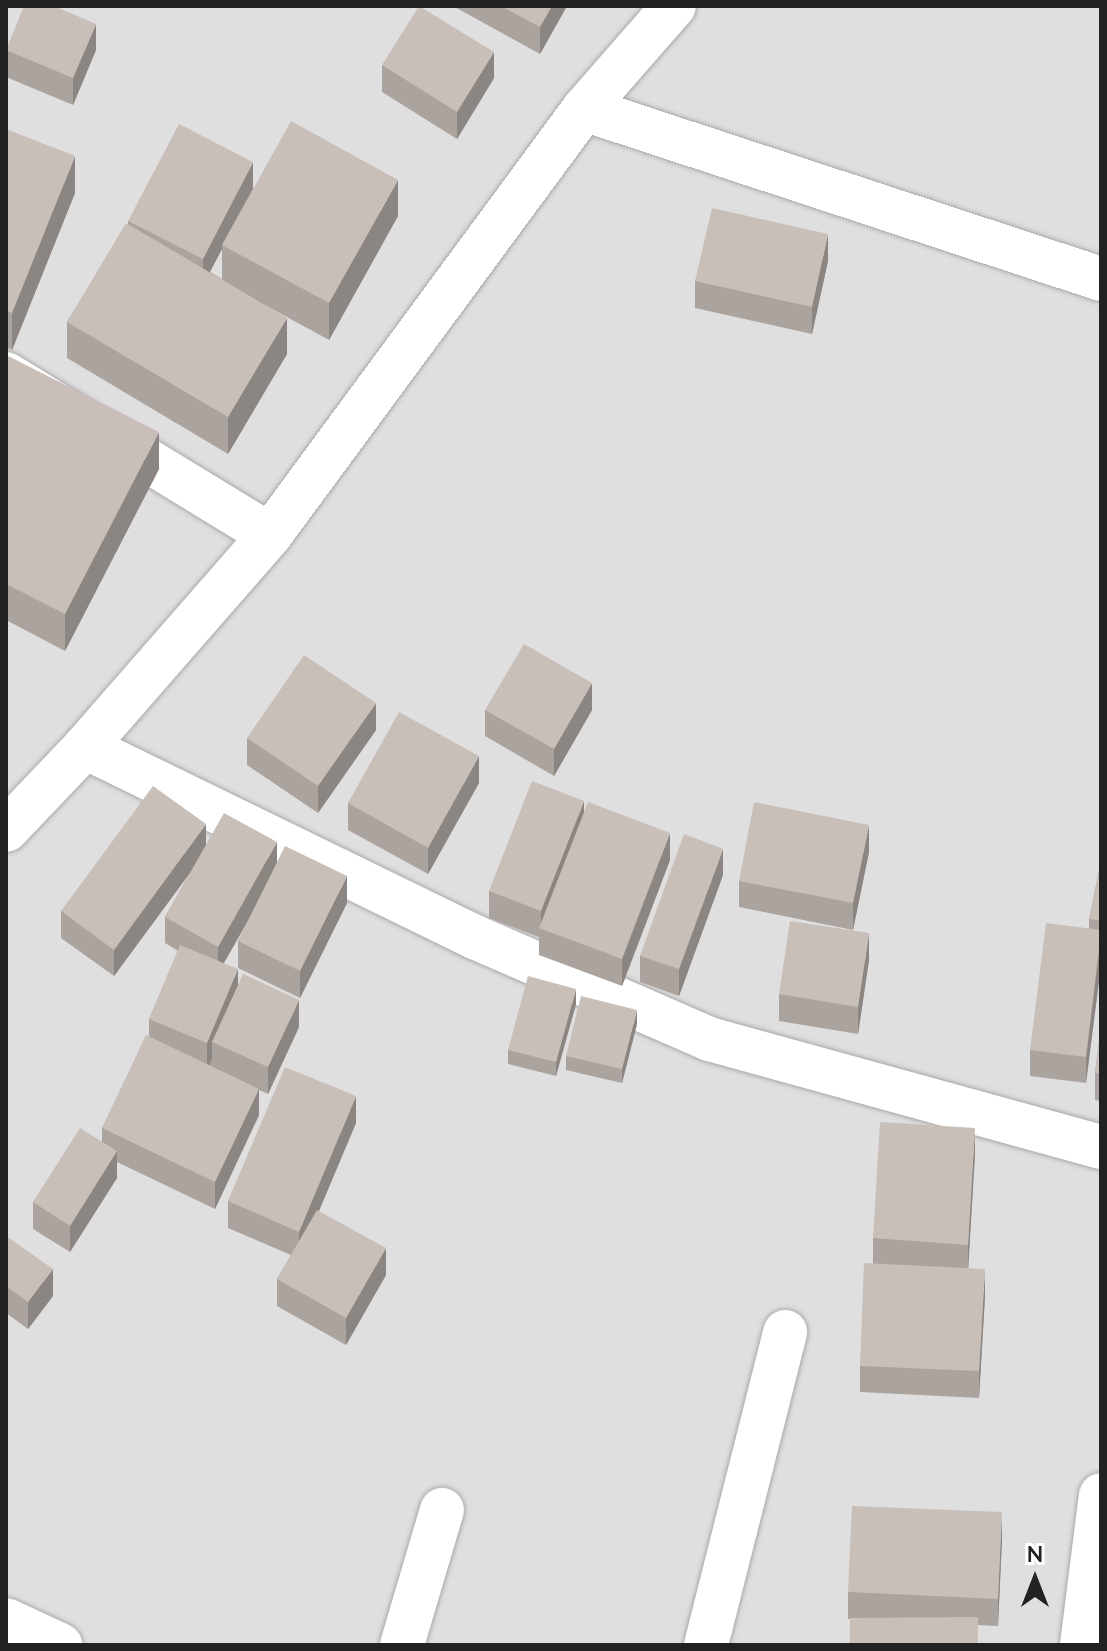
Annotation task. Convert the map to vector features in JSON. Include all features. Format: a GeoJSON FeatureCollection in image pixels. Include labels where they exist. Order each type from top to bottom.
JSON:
{"type":"FeatureCollection","features":[{"type":"Feature","properties":{"kind":"street"},"geometry":{"type":"LineString","coordinates":[[6,830],[85,747],[270,535],[584,109],[674,6]]}},
{"type":"Feature","properties":{"kind":"street"},"geometry":{"type":"LineString","coordinates":[[584,109],[1101,279]]}},
{"type":"Feature","properties":{"kind":"street"},"geometry":{"type":"LineString","coordinates":[[6,374],[270,535]]}},
{"type":"Feature","properties":{"kind":"street"},"geometry":{"type":"LineString","coordinates":[[85,747],[477,938],[709,1039],[1101,1147]]}},
{"type":"Feature","properties":{"kind":"street"},"geometry":{"type":"LineString","coordinates":[[706,1645],[785,1332]]}},
{"type":"Feature","properties":{"kind":"street"},"geometry":{"type":"LineString","coordinates":[[1082,1645],[1101,1495]]}},
{"type":"Feature","properties":{"kind":"street"},"geometry":{"type":"LineString","coordinates":[[402,1645],[442,1510]]}},
{"type":"Feature","properties":{"kind":"street"},"geometry":{"type":"LineString","coordinates":[[6,1620],[60,1645]]}},
{"type":"Feature","properties":{"kind":"shaded area"},"geometry":{"type":"Polygon","coordinates":[[[6,6],[1101,6],[1101,1645],[6,1645],[6,6]]]}},
{"type":"Feature","properties":{"kind":"building"},"geometry":{"type":"Polygon","coordinates":[[[24,6],[54,6],[96,24],[73,78],[6,50],[24,6]]]}},
{"type":"Feature","properties":{"kind":"building"},"geometry":{"type":"Polygon","coordinates":[[[419,6],[494,52],[457,112],[382,65],[419,6]]]}},
{"type":"Feature","properties":{"kind":"building"},"geometry":{"type":"Polygon","coordinates":[[[501,6],[552,6],[540,27],[501,6]]]}},
{"type":"Feature","properties":{"kind":"building"},"geometry":{"type":"Polygon","coordinates":[[[291,121],[398,180],[329,303],[222,245],[291,121]]]}},
{"type":"Feature","properties":{"kind":"building"},"geometry":{"type":"Polygon","coordinates":[[[179,124],[253,162],[203,259],[128,221],[179,124]]]}},
{"type":"Feature","properties":{"kind":"building"},"geometry":{"type":"Polygon","coordinates":[[[6,129],[75,156],[12,313],[6,311],[6,129]]]}},
{"type":"Feature","properties":{"kind":"building"},"geometry":{"type":"Polygon","coordinates":[[[712,208],[828,234],[812,307],[695,281],[712,208]]]}},
{"type":"Feature","properties":{"kind":"building"},"geometry":{"type":"Polygon","coordinates":[[[126,223],[287,318],[228,417],[67,322],[126,223]]]}},
{"type":"Feature","properties":{"kind":"building"},"geometry":{"type":"Polygon","coordinates":[[[8,356],[159,432],[65,614],[6,584],[8,356]]]}},
{"type":"Feature","properties":{"kind":"building"},"geometry":{"type":"Polygon","coordinates":[[[524,644],[592,683],[554,749],[485,710],[524,644]]]}},
{"type":"Feature","properties":{"kind":"building"},"geometry":{"type":"Polygon","coordinates":[[[304,655],[376,703],[318,786],[247,738],[304,655]]]}},
{"type":"Feature","properties":{"kind":"building"},"geometry":{"type":"Polygon","coordinates":[[[399,712],[479,756],[428,848],[348,803],[399,712]]]}},
{"type":"Feature","properties":{"kind":"building"},"geometry":{"type":"Polygon","coordinates":[[[532,781],[584,801],[541,911],[489,891],[532,781]]]}},
{"type":"Feature","properties":{"kind":"building"},"geometry":{"type":"Polygon","coordinates":[[[153,786],[206,824],[114,950],[61,911],[153,786]]]}},
{"type":"Feature","properties":{"kind":"building"},"geometry":{"type":"Polygon","coordinates":[[[588,802],[670,833],[622,959],[539,928],[588,802]]]}},
{"type":"Feature","properties":{"kind":"building"},"geometry":{"type":"Polygon","coordinates":[[[754,802],[869,825],[853,903],[739,881],[754,802]]]}},
{"type":"Feature","properties":{"kind":"building"},"geometry":{"type":"Polygon","coordinates":[[[224,813],[277,842],[218,947],[165,917],[224,813]]]}},
{"type":"Feature","properties":{"kind":"building"},"geometry":{"type":"Polygon","coordinates":[[[684,834],[723,849],[679,969],[640,956],[684,834]]]}},
{"type":"Feature","properties":{"kind":"building"},"geometry":{"type":"Polygon","coordinates":[[[285,846],[347,876],[300,971],[238,941],[285,846]]]}},
{"type":"Feature","properties":{"kind":"building"},"geometry":{"type":"Polygon","coordinates":[[[1101,861],[1101,921],[1089,919],[1101,861]]]}},
{"type":"Feature","properties":{"kind":"building"},"geometry":{"type":"Polygon","coordinates":[[[790,921],[869,933],[858,1007],[779,994],[790,921]]]}},
{"type":"Feature","properties":{"kind":"building"},"geometry":{"type":"Polygon","coordinates":[[[1046,923],[1101,930],[1086,1057],[1030,1050],[1046,923]]]}},
{"type":"Feature","properties":{"kind":"building"},"geometry":{"type":"Polygon","coordinates":[[[180,945],[238,969],[207,1043],[149,1019],[180,945]]]}},
{"type":"Feature","properties":{"kind":"building"},"geometry":{"type":"Polygon","coordinates":[[[243,974],[299,1000],[268,1067],[212,1042],[243,974]]]}},
{"type":"Feature","properties":{"kind":"building"},"geometry":{"type":"Polygon","coordinates":[[[528,976],[576,989],[556,1062],[508,1050],[528,976]]]}},
{"type":"Feature","properties":{"kind":"building"},"geometry":{"type":"Polygon","coordinates":[[[581,996],[637,1010],[622,1069],[566,1056],[581,996]]]}},
{"type":"Feature","properties":{"kind":"building"},"geometry":{"type":"Polygon","coordinates":[[[1101,1026],[1101,1074],[1095,1073],[1101,1026]]]}},
{"type":"Feature","properties":{"kind":"building"},"geometry":{"type":"Polygon","coordinates":[[[146,1035],[259,1089],[215,1182],[102,1128],[146,1035]]]}},
{"type":"Feature","properties":{"kind":"building"},"geometry":{"type":"Polygon","coordinates":[[[285,1067],[356,1096],[299,1232],[228,1201],[285,1067]]]}},
{"type":"Feature","properties":{"kind":"building"},"geometry":{"type":"Polygon","coordinates":[[[880,1122],[975,1128],[968,1245],[873,1238],[880,1122]]]}},
{"type":"Feature","properties":{"kind":"building"},"geometry":{"type":"Polygon","coordinates":[[[80,1128],[117,1151],[70,1226],[33,1202],[80,1128]]]}},
{"type":"Feature","properties":{"kind":"building"},"geometry":{"type":"Polygon","coordinates":[[[317,1210],[386,1248],[346,1318],[277,1279],[317,1210]]]}},
{"type":"Feature","properties":{"kind":"building"},"geometry":{"type":"Polygon","coordinates":[[[6,1236],[53,1269],[28,1302],[6,1286],[6,1236]]]}},
{"type":"Feature","properties":{"kind":"building"},"geometry":{"type":"Polygon","coordinates":[[[864,1263],[985,1269],[979,1371],[860,1366],[864,1263]]]}},
{"type":"Feature","properties":{"kind":"building"},"geometry":{"type":"Polygon","coordinates":[[[852,1506],[1002,1512],[998,1599],[848,1592],[852,1506]]]}},
{"type":"Feature","properties":{"kind":"building"},"geometry":{"type":"Polygon","coordinates":[[[978,1617],[978,1645],[850,1645],[850,1618],[978,1617]]]}}]}
